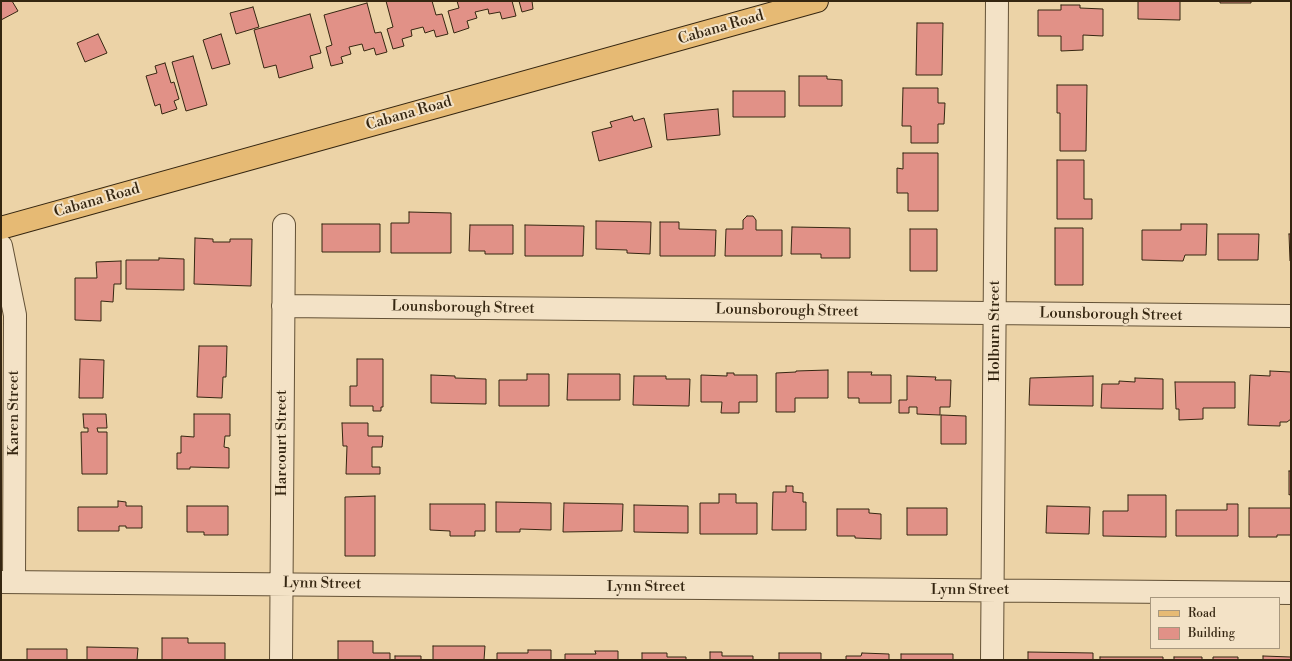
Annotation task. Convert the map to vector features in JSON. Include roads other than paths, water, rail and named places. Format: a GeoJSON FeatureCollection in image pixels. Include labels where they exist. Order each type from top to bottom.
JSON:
{"type":"FeatureCollection","features":[{"type":"Feature","properties":{"kind":"main road","name":"Cabana Road"},"geometry":{"type":"LineString","coordinates":[[1,228],[817,1]]}},
{"type":"Feature","properties":{"kind":"street","name":"Holburn Street"},"geometry":{"type":"LineString","coordinates":[[992,660],[997,1]]}},
{"type":"Feature","properties":{"kind":"street","name":"Harcourt Street"},"geometry":{"type":"LineString","coordinates":[[281,660],[284,225]]}},
{"type":"Feature","properties":{"kind":"street","name":"Karen Street"},"geometry":{"type":"LineString","coordinates":[[1,246],[15,316],[8,582]]}},
{"type":"Feature","properties":{"kind":"street","name":"Lounsborough Street"},"geometry":{"type":"LineString","coordinates":[[283,306],[1291,316]]}},
{"type":"Feature","properties":{"kind":"street","name":"Lynn Street"},"geometry":{"type":"LineString","coordinates":[[8,582],[1291,592]]}}]}
